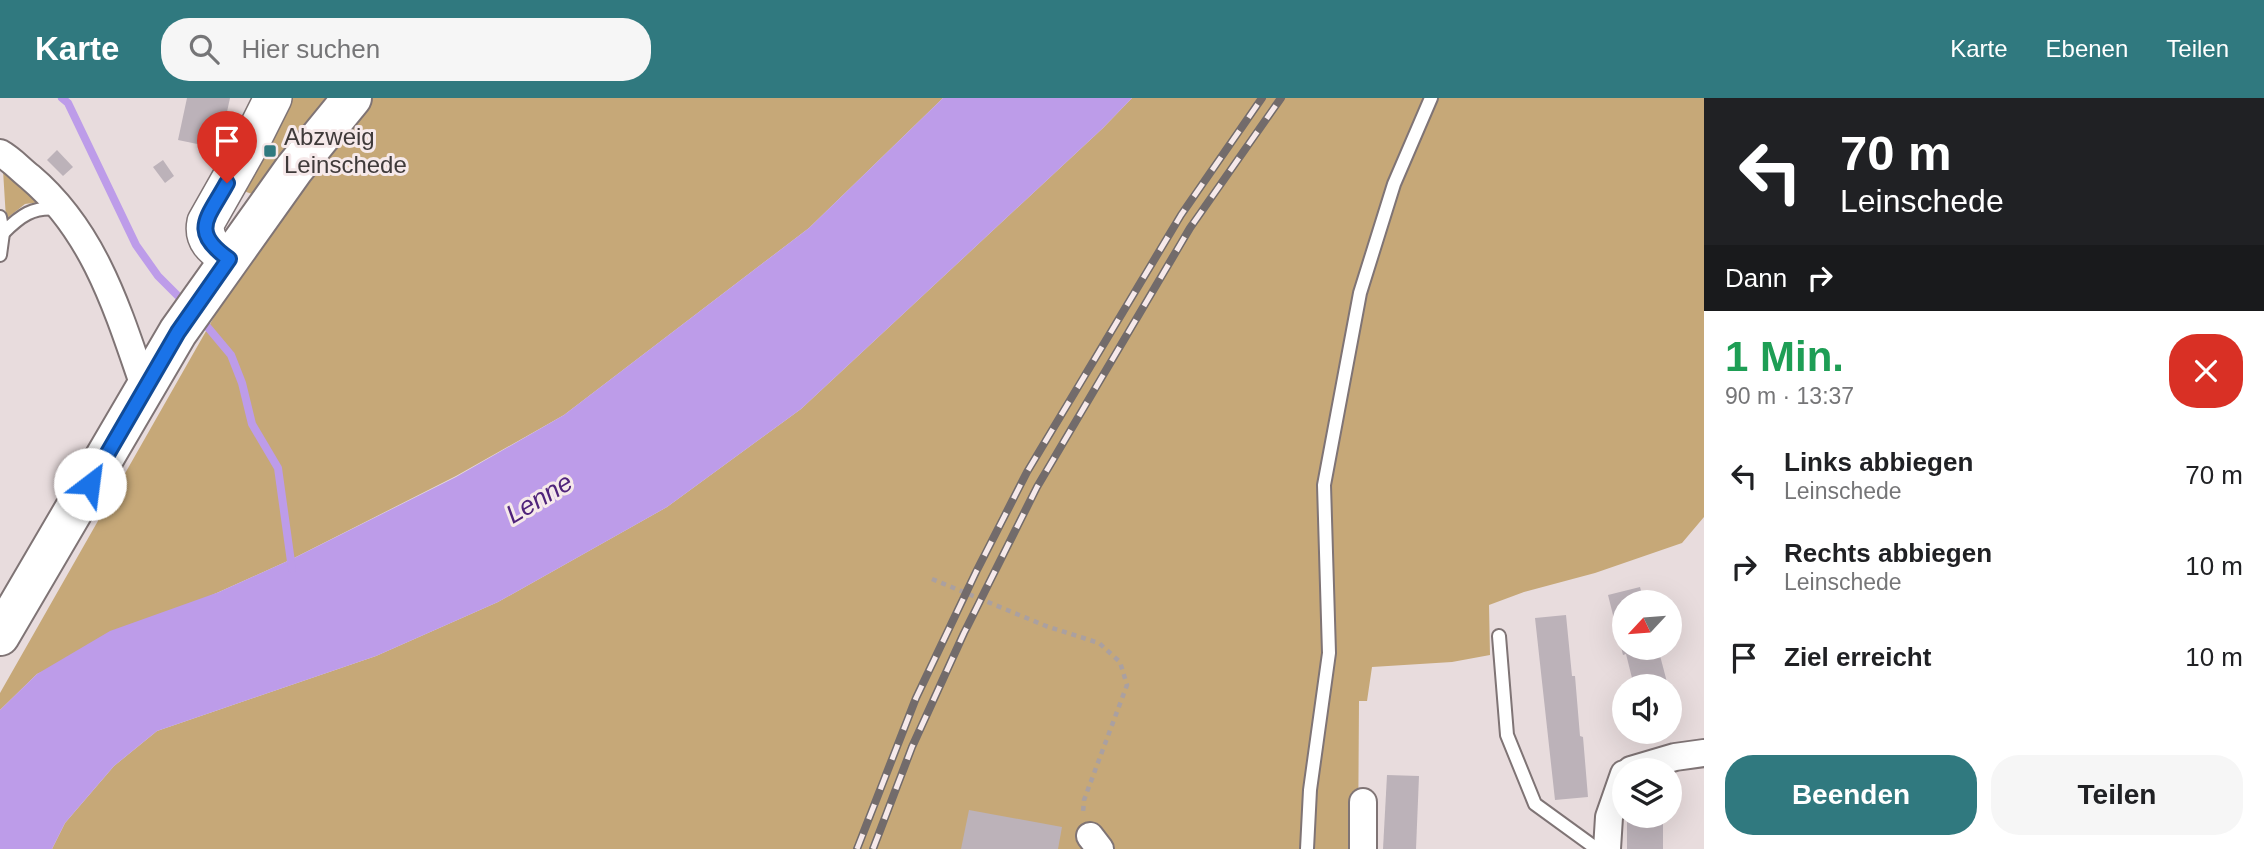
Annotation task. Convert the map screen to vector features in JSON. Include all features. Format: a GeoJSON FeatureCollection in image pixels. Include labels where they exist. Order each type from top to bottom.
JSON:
{"type":"FeatureCollection","features":[{"type":"Feature","properties":{"kind":"main road"},"geometry":{"type":"LineString","coordinates":[[229,259],[208,242],[206,222],[273,98]]}},
{"type":"Feature","properties":{"kind":"main road"},"geometry":{"type":"LineString","coordinates":[[0,636],[188,318],[294,169],[352,98]]}},
{"type":"Feature","properties":{"kind":"street"},"geometry":{"type":"LineString","coordinates":[[0,153],[48,192],[77,229],[108,285],[145,389]]}},
{"type":"Feature","properties":{"kind":"street"},"geometry":{"type":"LineString","coordinates":[[1672,758],[1704,753]]}},
{"type":"Feature","properties":{"kind":"street"},"geometry":{"type":"LineString","coordinates":[[1363,802],[1363,849]]}},
{"type":"Feature","properties":{"kind":"street"},"geometry":{"type":"LineString","coordinates":[[1607,849],[1612,808]]}},
{"type":"Feature","properties":{"kind":"lane"},"geometry":{"type":"LineString","coordinates":[[1307,849],[1310,790],[1329,653],[1324,485],[1360,293],[1394,184],[1431,98]]}},
{"type":"Feature","properties":{"kind":"lane"},"geometry":{"type":"LineString","coordinates":[[3,233],[17,219],[32,210],[62,209]]}},
{"type":"Feature","properties":{"kind":"lane"},"geometry":{"type":"LineString","coordinates":[[0,217],[3,233],[0,255]]}},
{"type":"Feature","properties":{"kind":"lane"},"geometry":{"type":"LineString","coordinates":[[1499,636],[1507,734],[1535,804],[1597,849]]}},
{"type":"Feature","properties":{"kind":"path"},"geometry":{"type":"LineString","coordinates":[[932,579],[1046,626],[1098,643],[1120,662],[1127,685],[1084,800],[1083,816],[1095,843]]}},
{"type":"Feature","properties":{"kind":"shaded area"},"geometry":{"type":"Polygon","coordinates":[[[287,98],[330,98],[252,194],[238,189],[287,98]]]}},
{"type":"Feature","properties":{"kind":"shaded area"},"geometry":{"type":"Polygon","coordinates":[[[373,98],[943,98],[809,228],[564,415],[456,476],[292,559],[37,674],[0,710],[0,693],[230,289],[373,98]]]}},
{"type":"Feature","properties":{"kind":"shaded area"},"geometry":{"type":"Polygon","coordinates":[[[1132,98],[1704,98],[1704,517],[1682,543],[1489,605],[1490,655],[1452,662],[1372,667],[1367,701],[1359,701],[1358,849],[52,849],[65,823],[114,766],[157,731],[376,656],[498,602],[667,507],[801,409],[1132,98]]]}},
{"type":"Feature","properties":{"kind":"shaded area"},"geometry":{"type":"Polygon","coordinates":[[[3,170],[40,202],[25,204],[6,219],[3,170]]]}},
{"type":"Feature","properties":{"kind":"water","name":"Lenne"},"geometry":{"type":"Polygon","coordinates":[[[943,98],[1132,98],[801,409],[667,507],[498,602],[376,656],[157,731],[114,766],[65,823],[52,849],[0,849],[0,710],[37,674],[110,631],[219,592],[292,559],[456,477],[564,415],[809,228],[943,98]]]}},
{"type":"Feature","properties":{"kind":"building"},"geometry":{"type":"Polygon","coordinates":[[[187,98],[230,98],[225,121],[213,118],[207,146],[178,140],[187,98]]]}},
{"type":"Feature","properties":{"kind":"building"},"geometry":{"type":"Polygon","coordinates":[[[57,150],[73,167],[63,176],[47,160],[57,150]]]}},
{"type":"Feature","properties":{"kind":"building"},"geometry":{"type":"Polygon","coordinates":[[[163,160],[174,176],[165,183],[153,167],[163,160]]]}},
{"type":"Feature","properties":{"kind":"building"},"geometry":{"type":"Polygon","coordinates":[[[1612,594],[1612,611],[1608,595],[1612,594]]]}},
{"type":"Feature","properties":{"kind":"building"},"geometry":{"type":"Polygon","coordinates":[[[1566,615],[1580,736],[1583,737],[1588,797],[1555,800],[1535,618],[1566,615]]]}},
{"type":"Feature","properties":{"kind":"building"},"geometry":{"type":"Polygon","coordinates":[[[1628,660],[1661,660],[1665,674],[1631,674],[1628,660]]]}},
{"type":"Feature","properties":{"kind":"building"},"geometry":{"type":"Polygon","coordinates":[[[1387,775],[1419,776],[1416,849],[1383,849],[1387,775]]]}},
{"type":"Feature","properties":{"kind":"building"},"geometry":{"type":"Polygon","coordinates":[[[969,810],[1062,827],[1058,849],[961,849],[969,810]]]}},
{"type":"Feature","properties":{"kind":"building"},"geometry":{"type":"Polygon","coordinates":[[[1627,828],[1663,828],[1663,849],[1627,849],[1627,828]]]}},
{"type":"Feature","properties":{"kind":"waterway"},"geometry":{"type":"LineString","coordinates":[[62,98],[68,103],[136,245],[158,276],[186,304]]}},
{"type":"Feature","properties":{"kind":"waterway"},"geometry":{"type":"LineString","coordinates":[[200,318],[231,355],[242,383],[252,424],[278,468],[292,569]]}},
{"type":"Feature","properties":{"kind":"railway"},"geometry":{"type":"LineString","coordinates":[[857,849],[916,698],[1027,472],[1181,215],[1262,98]]}},
{"type":"Feature","properties":{"kind":"railway"},"geometry":{"type":"LineString","coordinates":[[873,849],[912,747],[964,633],[1037,487],[1190,228],[1281,98]]}},
{"type":"Feature","properties":{"kind":"place","name":"Abzweig Leinschede"},"geometry":{"type":"Point","coordinates":[270,151]}},
{"type":"Feature","properties":{"kind":"route"},"geometry":{"type":"LineString","coordinates":[[90,484],[178,332],[229,259],[215,250],[205,233],[206,222],[227,183]]}}]}
